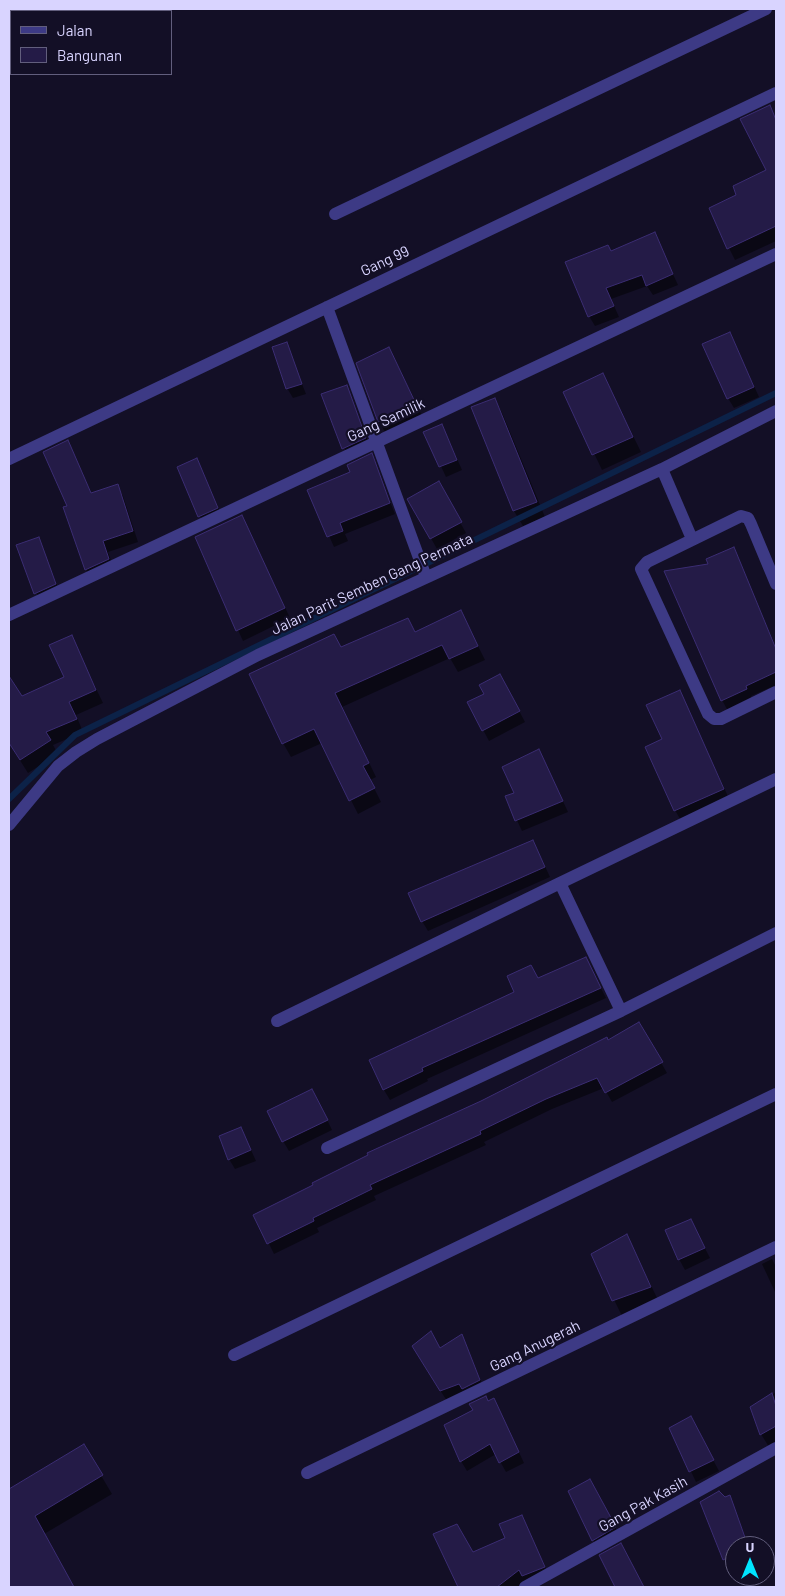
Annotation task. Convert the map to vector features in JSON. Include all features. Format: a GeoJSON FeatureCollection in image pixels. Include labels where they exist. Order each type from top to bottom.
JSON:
{"type":"FeatureCollection","features":[{"type":"Feature","properties":{"kind":"street"},"geometry":{"type":"LineString","coordinates":[[335,214],[766,9]]}},
{"type":"Feature","properties":{"kind":"street","name":"Gang 99"},"geometry":{"type":"LineString","coordinates":[[9,459],[776,93]]}},
{"type":"Feature","properties":{"kind":"street","name":"Gang Samilik"},"geometry":{"type":"LineString","coordinates":[[9,615],[776,254]]}},
{"type":"Feature","properties":{"kind":"street"},"geometry":{"type":"LineString","coordinates":[[327,307],[426,577]]}},
{"type":"Feature","properties":{"kind":"street","name":"Jalan Parit Semben Gang Permata"},"geometry":{"type":"LineString","coordinates":[[9,825],[58,766],[83,748],[258,655],[662,469],[776,411]]}},
{"type":"Feature","properties":{"kind":"street"},"geometry":{"type":"LineString","coordinates":[[662,469],[692,539]]}},
{"type":"Feature","properties":{"kind":"street"},"geometry":{"type":"LineString","coordinates":[[776,584],[748,518],[735,517],[647,562],[641,569],[708,714],[714,719],[721,719],[776,692]]}},
{"type":"Feature","properties":{"kind":"street"},"geometry":{"type":"LineString","coordinates":[[277,1021],[776,779]]}},
{"type":"Feature","properties":{"kind":"street"},"geometry":{"type":"LineString","coordinates":[[560,883],[621,1011]]}},
{"type":"Feature","properties":{"kind":"street"},"geometry":{"type":"LineString","coordinates":[[327,1148],[621,1011],[776,933]]}},
{"type":"Feature","properties":{"kind":"street"},"geometry":{"type":"LineString","coordinates":[[234,1356],[776,1094]]}},
{"type":"Feature","properties":{"kind":"street","name":"Gang Anugerah"},"geometry":{"type":"LineString","coordinates":[[307,1473],[776,1247]]}},
{"type":"Feature","properties":{"kind":"street","name":"Gang Pak Kasih"},"geometry":{"type":"LineString","coordinates":[[525,1587],[776,1448]]}},
{"type":"Feature","properties":{"kind":"building"},"geometry":{"type":"Polygon","coordinates":[[[770,105],[776,120],[776,226],[727,249],[709,208],[736,195],[733,186],[766,170],[740,119],[770,105]]]}},
{"type":"Feature","properties":{"kind":"building"},"geometry":{"type":"Polygon","coordinates":[[[655,232],[673,274],[646,286],[642,275],[606,288],[614,306],[588,317],[565,262],[608,245],[611,251],[655,232]]]}},
{"type":"Feature","properties":{"kind":"building"},"geometry":{"type":"Polygon","coordinates":[[[730,332],[754,387],[727,399],[702,344],[730,332]]]}},
{"type":"Feature","properties":{"kind":"building"},"geometry":{"type":"Polygon","coordinates":[[[287,342],[302,384],[286,389],[272,347],[287,342]]]}},
{"type":"Feature","properties":{"kind":"building"},"geometry":{"type":"Polygon","coordinates":[[[389,347],[416,404],[378,422],[356,363],[389,347]]]}},
{"type":"Feature","properties":{"kind":"building"},"geometry":{"type":"Polygon","coordinates":[[[603,373],[633,437],[592,455],[563,392],[603,373]]]}},
{"type":"Feature","properties":{"kind":"building"},"geometry":{"type":"Polygon","coordinates":[[[347,385],[366,438],[342,449],[321,394],[347,385]]]}},
{"type":"Feature","properties":{"kind":"building"},"geometry":{"type":"Polygon","coordinates":[[[495,398],[537,502],[513,511],[471,407],[495,398]]]}},
{"type":"Feature","properties":{"kind":"building"},"geometry":{"type":"Polygon","coordinates":[[[442,424],[457,460],[439,467],[423,432],[442,424]]]}},
{"type":"Feature","properties":{"kind":"building"},"geometry":{"type":"Polygon","coordinates":[[[68,440],[91,493],[118,484],[133,531],[103,541],[109,559],[85,570],[63,507],[67,506],[43,452],[68,440]]]}},
{"type":"Feature","properties":{"kind":"building"},"geometry":{"type":"Polygon","coordinates":[[[372,453],[390,503],[340,523],[343,531],[327,537],[307,490],[350,472],[347,465],[372,453]]]}},
{"type":"Feature","properties":{"kind":"building"},"geometry":{"type":"Polygon","coordinates":[[[197,458],[218,508],[198,517],[177,467],[197,458]]]}},
{"type":"Feature","properties":{"kind":"building"},"geometry":{"type":"Polygon","coordinates":[[[439,481],[462,522],[430,539],[407,499],[439,481]]]}},
{"type":"Feature","properties":{"kind":"building"},"geometry":{"type":"Polygon","coordinates":[[[242,515],[285,608],[236,631],[195,537],[242,515]]]}},
{"type":"Feature","properties":{"kind":"building"},"geometry":{"type":"Polygon","coordinates":[[[39,537],[56,584],[34,594],[16,545],[39,537]]]}},
{"type":"Feature","properties":{"kind":"building"},"geometry":{"type":"Polygon","coordinates":[[[734,547],[776,649],[776,672],[746,686],[747,689],[721,701],[664,571],[708,564],[706,559],[734,547]]]}},
{"type":"Feature","properties":{"kind":"building"},"geometry":{"type":"Polygon","coordinates":[[[461,610],[478,646],[449,659],[442,645],[335,693],[369,763],[363,766],[375,788],[349,801],[314,729],[282,744],[249,674],[334,634],[341,647],[408,618],[415,632],[461,610]]]}},
{"type":"Feature","properties":{"kind":"building"},"geometry":{"type":"Polygon","coordinates":[[[72,635],[96,690],[69,702],[77,719],[46,732],[51,740],[20,760],[9,743],[9,676],[22,696],[64,677],[49,645],[72,635]]]}},
{"type":"Feature","properties":{"kind":"building"},"geometry":{"type":"Polygon","coordinates":[[[500,674],[520,711],[482,731],[467,702],[484,694],[479,685],[500,674]]]}},
{"type":"Feature","properties":{"kind":"building"},"geometry":{"type":"Polygon","coordinates":[[[680,690],[724,789],[674,811],[645,747],[662,739],[646,705],[680,690]]]}},
{"type":"Feature","properties":{"kind":"building"},"geometry":{"type":"Polygon","coordinates":[[[539,749],[563,801],[515,821],[505,796],[514,793],[502,767],[539,749]]]}},
{"type":"Feature","properties":{"kind":"building"},"geometry":{"type":"Polygon","coordinates":[[[533,840],[545,867],[421,922],[408,893],[533,840]]]}},
{"type":"Feature","properties":{"kind":"building"},"geometry":{"type":"Polygon","coordinates":[[[586,957],[601,988],[422,1068],[423,1071],[383,1090],[369,1060],[514,992],[507,976],[531,965],[538,978],[586,957]]]}},
{"type":"Feature","properties":{"kind":"building"},"geometry":{"type":"Polygon","coordinates":[[[639,1022],[663,1062],[605,1093],[597,1078],[546,1099],[480,1131],[481,1134],[370,1185],[372,1189],[313,1218],[314,1221],[267,1244],[253,1215],[313,1185],[312,1183],[368,1155],[367,1153],[481,1101],[607,1037],[608,1040],[639,1022]]]}},
{"type":"Feature","properties":{"kind":"building"},"geometry":{"type":"Polygon","coordinates":[[[312,1089],[328,1120],[282,1142],[267,1111],[312,1089]]]}},
{"type":"Feature","properties":{"kind":"building"},"geometry":{"type":"Polygon","coordinates":[[[241,1127],[251,1150],[228,1160],[219,1136],[241,1127]]]}},
{"type":"Feature","properties":{"kind":"building"},"geometry":{"type":"Polygon","coordinates":[[[691,1219],[705,1248],[678,1260],[665,1230],[691,1219]]]}},
{"type":"Feature","properties":{"kind":"building"},"geometry":{"type":"Polygon","coordinates":[[[627,1234],[651,1287],[612,1301],[591,1254],[627,1234]]]}},
{"type":"Feature","properties":{"kind":"building"},"geometry":{"type":"Polygon","coordinates":[[[431,1331],[440,1348],[462,1334],[480,1380],[462,1389],[459,1384],[440,1391],[412,1346],[431,1331]]]}},
{"type":"Feature","properties":{"kind":"building"},"geometry":{"type":"Polygon","coordinates":[[[772,1393],[776,1406],[776,1426],[760,1435],[750,1407],[772,1393]]]}},
{"type":"Feature","properties":{"kind":"building"},"geometry":{"type":"Polygon","coordinates":[[[486,1396],[488,1401],[494,1398],[519,1452],[499,1463],[490,1444],[460,1462],[444,1425],[473,1410],[469,1404],[486,1396]]]}},
{"type":"Feature","properties":{"kind":"building"},"geometry":{"type":"Polygon","coordinates":[[[691,1416],[714,1460],[689,1472],[669,1428],[691,1416]]]}},
{"type":"Feature","properties":{"kind":"building"},"geometry":{"type":"Polygon","coordinates":[[[84,1444],[103,1475],[35,1516],[74,1587],[9,1587],[9,1489],[84,1444]]]}},
{"type":"Feature","properties":{"kind":"building"},"geometry":{"type":"Polygon","coordinates":[[[590,1479],[616,1527],[592,1541],[568,1491],[590,1479]]]}},
{"type":"Feature","properties":{"kind":"building"},"geometry":{"type":"Polygon","coordinates":[[[719,1491],[725,1497],[730,1495],[744,1536],[725,1536],[725,1559],[723,1560],[700,1502],[719,1491]]]}},
{"type":"Feature","properties":{"kind":"building"},"geometry":{"type":"Polygon","coordinates":[[[522,1515],[545,1567],[522,1576],[519,1570],[497,1587],[458,1587],[433,1534],[457,1524],[473,1552],[505,1538],[499,1524],[522,1515]]]}},
{"type":"Feature","properties":{"kind":"building"},"geometry":{"type":"Polygon","coordinates":[[[621,1543],[644,1587],[615,1587],[599,1555],[621,1543]]]}},
{"type":"Feature","properties":{"kind":"waterway"},"geometry":{"type":"LineString","coordinates":[[9,799],[75,735],[776,393]]}}]}
